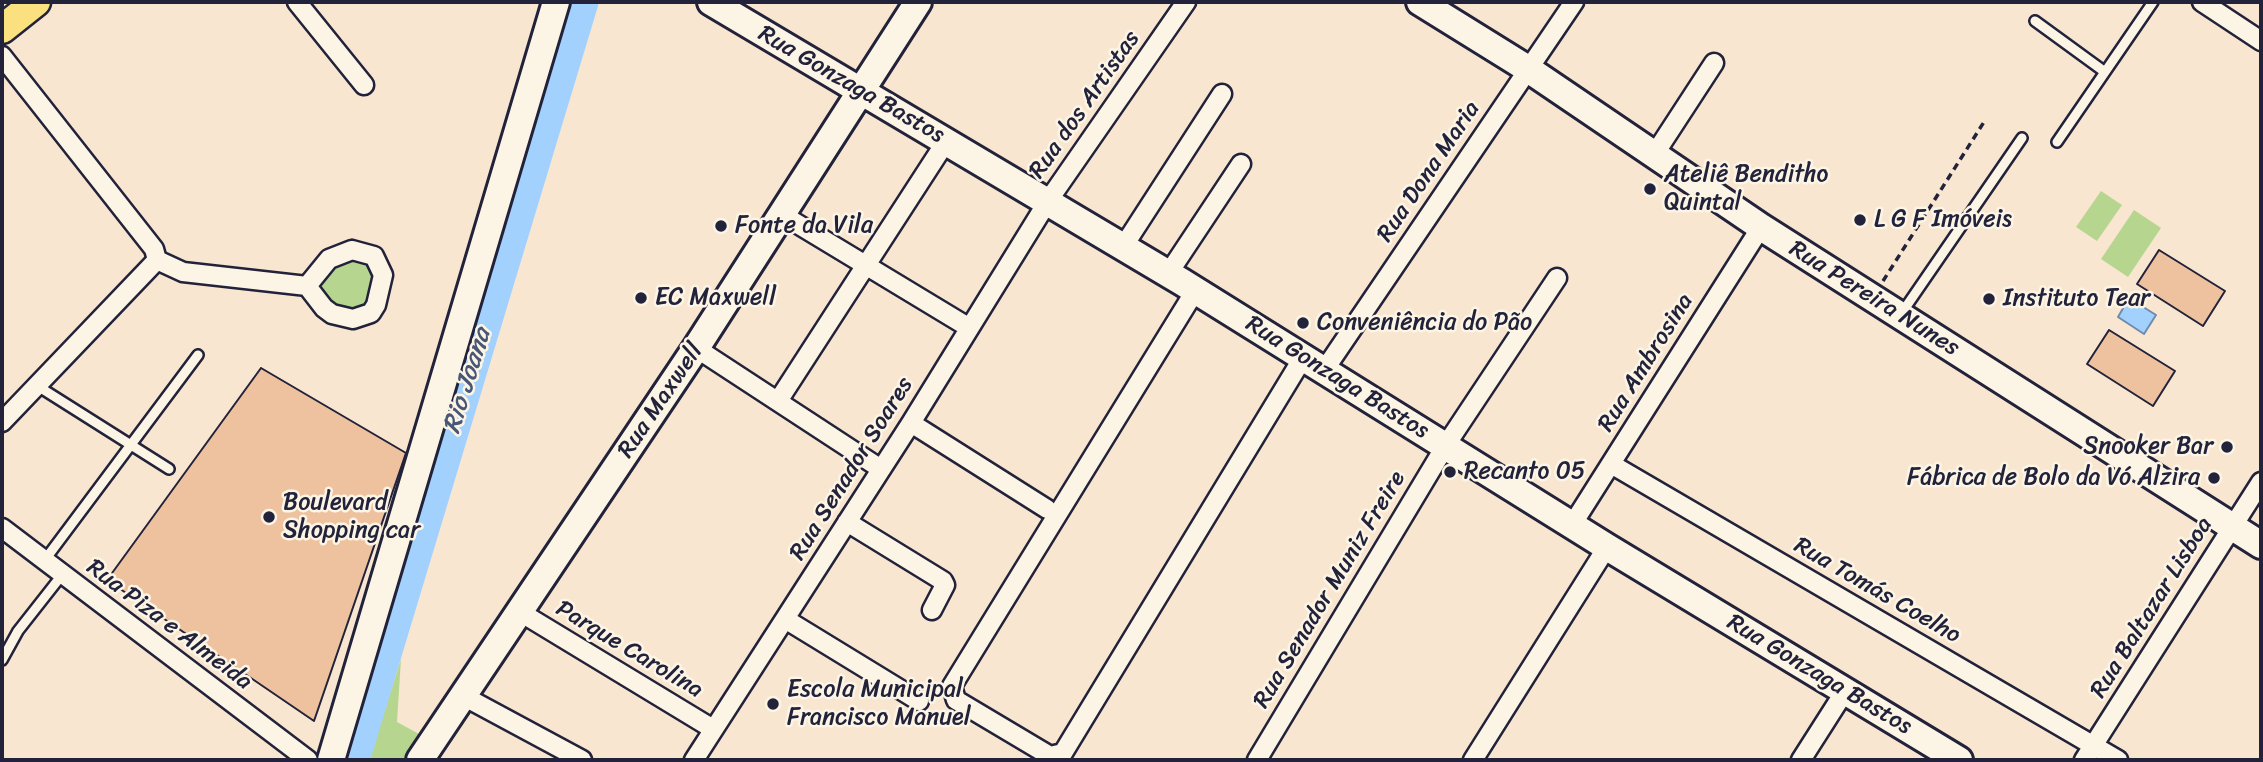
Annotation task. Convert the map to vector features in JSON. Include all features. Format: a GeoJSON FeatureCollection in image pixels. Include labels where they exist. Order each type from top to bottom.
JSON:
{"type":"FeatureCollection","features":[{"type":"Feature","properties":{"kind":"main road"},"geometry":{"type":"LineString","coordinates":[[2,29],[36,2]]}},
{"type":"Feature","properties":{"kind":"main road"},"geometry":{"type":"LineString","coordinates":[[331,760],[556,2]]}},
{"type":"Feature","properties":{"kind":"main road","name":"Rua Gonzaga Bastos"},"geometry":{"type":"LineString","coordinates":[[711,2],[1124,247],[1607,547],[1959,760]]}},
{"type":"Feature","properties":{"kind":"main road","name":"Rua Maxwell"},"geometry":{"type":"LineString","coordinates":[[420,760],[466,697],[696,348],[918,2]]}},
{"type":"Feature","properties":{"kind":"main road","name":"Rua Pereira Nunes"},"geometry":{"type":"LineString","coordinates":[[1420,2],[1528,69],[1760,227],[2261,545]]}},
{"type":"Feature","properties":{"kind":"street"},"geometry":{"type":"LineString","coordinates":[[297,2],[364,85]]}},
{"type":"Feature","properties":{"kind":"street","name":"Rua dos Artistas"},"geometry":{"type":"LineString","coordinates":[[1048,201],[1186,2]]}},
{"type":"Feature","properties":{"kind":"street","name":"Rua Dona Maria"},"geometry":{"type":"LineString","coordinates":[[1195,291],[952,686],[956,700],[1050,756],[1063,753],[1314,363],[1574,2]]}},
{"type":"Feature","properties":{"kind":"street"},"geometry":{"type":"LineString","coordinates":[[2202,2],[2261,41]]}},
{"type":"Feature","properties":{"kind":"street"},"geometry":{"type":"LineString","coordinates":[[2,56],[155,249],[156,260],[2,422]]}},
{"type":"Feature","properties":{"kind":"street"},"geometry":{"type":"LineString","coordinates":[[1654,155],[1714,63]]}},
{"type":"Feature","properties":{"kind":"street"},"geometry":{"type":"LineString","coordinates":[[1124,247],[1222,94]]}},
{"type":"Feature","properties":{"kind":"street"},"geometry":{"type":"LineString","coordinates":[[778,401],[947,140]]}},
{"type":"Feature","properties":{"kind":"street"},"geometry":{"type":"LineString","coordinates":[[1168,274],[1241,164]]}},
{"type":"Feature","properties":{"kind":"street","name":"Rua Senador Soares"},"geometry":{"type":"LineString","coordinates":[[694,760],[911,424],[968,327],[1048,201]]}},
{"type":"Feature","properties":{"kind":"street"},"geometry":{"type":"LineString","coordinates":[[781,214],[968,327]]}},
{"type":"Feature","properties":{"kind":"street","name":"Rua Ambrosina"},"geometry":{"type":"LineString","coordinates":[[1572,525],[1760,227]]}},
{"type":"Feature","properties":{"kind":"street"},"geometry":{"type":"LineString","coordinates":[[156,260],[183,272],[307,286],[324,309],[332,314],[353,319],[371,313],[378,298],[383,275],[374,256],[352,250],[328,259],[307,286]]}},
{"type":"Feature","properties":{"kind":"street","name":"Rua Senador Muniz Freire"},"geometry":{"type":"LineString","coordinates":[[1257,760],[1446,445],[1557,278]]}},
{"type":"Feature","properties":{"kind":"street"},"geometry":{"type":"LineString","coordinates":[[696,348],[881,469]]}},
{"type":"Feature","properties":{"kind":"street"},"geometry":{"type":"LineString","coordinates":[[911,424],[1047,509]]}},
{"type":"Feature","properties":{"kind":"street","name":"Rua Tomás Coelho"},"geometry":{"type":"LineString","coordinates":[[1611,464],[2089,753],[2118,760]]}},
{"type":"Feature","properties":{"kind":"street","name":"Rua Baltazar Lisboa"},"geometry":{"type":"LineString","coordinates":[[2089,753],[2261,482]]}},
{"type":"Feature","properties":{"kind":"street"},"geometry":{"type":"LineString","coordinates":[[847,522],[943,582],[945,585],[932,610]]}},
{"type":"Feature","properties":{"kind":"street","name":"Rua Piza e Almeida"},"geometry":{"type":"LineString","coordinates":[[2,528],[308,760]]}},
{"type":"Feature","properties":{"kind":"street"},"geometry":{"type":"LineString","coordinates":[[1474,760],[1607,547]]}},
{"type":"Feature","properties":{"kind":"street","name":"Parque Carolina"},"geometry":{"type":"LineString","coordinates":[[520,612],[713,729]]}},
{"type":"Feature","properties":{"kind":"street"},"geometry":{"type":"LineString","coordinates":[[785,619],[919,701]]}},
{"type":"Feature","properties":{"kind":"street"},"geometry":{"type":"LineString","coordinates":[[1801,760],[1845,691]]}},
{"type":"Feature","properties":{"kind":"street"},"geometry":{"type":"LineString","coordinates":[[466,697],[582,760]]}},
{"type":"Feature","properties":{"kind":"lane"},"geometry":{"type":"LineString","coordinates":[[2057,142],[2153,2]]}},
{"type":"Feature","properties":{"kind":"lane"},"geometry":{"type":"LineString","coordinates":[[2035,21],[2105,72]]}},
{"type":"Feature","properties":{"kind":"lane"},"geometry":{"type":"LineString","coordinates":[[1900,315],[2022,138]]}},
{"type":"Feature","properties":{"kind":"lane"},"geometry":{"type":"LineString","coordinates":[[44,561],[198,355]]}},
{"type":"Feature","properties":{"kind":"lane"},"geometry":{"type":"LineString","coordinates":[[36,385],[169,469]]}},
{"type":"Feature","properties":{"kind":"lane"},"geometry":{"type":"LineString","coordinates":[[2,660],[18,631],[62,575]]}},
{"type":"Feature","properties":{"kind":"path"},"geometry":{"type":"LineString","coordinates":[[1872,298],[1984,122]]}},
{"type":"Feature","properties":{"kind":"green space"},"geometry":{"type":"Polygon","coordinates":[[[2101,191],[2122,205],[2097,241],[2076,227],[2101,191]]]}},
{"type":"Feature","properties":{"kind":"green space"},"geometry":{"type":"Polygon","coordinates":[[[2134,210],[2161,228],[2128,277],[2101,259],[2134,210]]]}},
{"type":"Feature","properties":{"kind":"green space"},"geometry":{"type":"Polygon","coordinates":[[[355,253],[376,269],[371,306],[359,314],[339,311],[314,285],[322,272],[355,253]]]}},
{"type":"Feature","properties":{"kind":"green space"},"geometry":{"type":"Polygon","coordinates":[[[401,659],[397,722],[421,735],[404,760],[369,760],[401,659]]]}},
{"type":"Feature","properties":{"kind":"water"},"geometry":{"type":"Polygon","coordinates":[[[2129,298],[2156,315],[2144,334],[2118,317],[2129,298]]]}},
{"type":"Feature","properties":{"kind":"building"},"geometry":{"type":"Polygon","coordinates":[[[2159,250],[2225,291],[2203,326],[2137,284],[2159,250]]]}},
{"type":"Feature","properties":{"kind":"building"},"geometry":{"type":"Polygon","coordinates":[[[2109,330],[2175,371],[2153,406],[2087,364],[2109,330]]]}},
{"type":"Feature","properties":{"kind":"building","name":"Boulevard Shopping car"},"geometry":{"type":"Polygon","coordinates":[[[261,368],[406,453],[314,721],[107,580],[261,368]]]}},
{"type":"Feature","properties":{"kind":"waterway","name":"Rio Joana"},"geometry":{"type":"LineString","coordinates":[[353,760],[582,2]]}},
{"type":"Feature","properties":{"kind":"place","name":"Ateliê Benditho Quintal"},"geometry":{"type":"Point","coordinates":[1650,189]}},
{"type":"Feature","properties":{"kind":"place","name":"L G F Imóveis"},"geometry":{"type":"Point","coordinates":[1860,220]}},
{"type":"Feature","properties":{"kind":"place","name":"Fonte da Vila"},"geometry":{"type":"Point","coordinates":[721,226]}},
{"type":"Feature","properties":{"kind":"place","name":"EC Maxwell"},"geometry":{"type":"Point","coordinates":[641,298]}},
{"type":"Feature","properties":{"kind":"place","name":"Instituto Tear"},"geometry":{"type":"Point","coordinates":[1989,299]}},
{"type":"Feature","properties":{"kind":"place","name":"Conveniência do Pão"},"geometry":{"type":"Point","coordinates":[1303,323]}},
{"type":"Feature","properties":{"kind":"place","name":"Snooker Bar"},"geometry":{"type":"Point","coordinates":[2227,447]}},
{"type":"Feature","properties":{"kind":"place","name":"Recanto 05"},"geometry":{"type":"Point","coordinates":[1450,472]}},
{"type":"Feature","properties":{"kind":"place","name":"Fábrica de Bolo da Vó Alzira"},"geometry":{"type":"Point","coordinates":[2214,478]}},
{"type":"Feature","properties":{"kind":"place","name":"Boulevard Shopping car"},"geometry":{"type":"Point","coordinates":[269,517]}},
{"type":"Feature","properties":{"kind":"place","name":"Escola Municipal Francisco Manuel"},"geometry":{"type":"Point","coordinates":[773,704]}}]}
